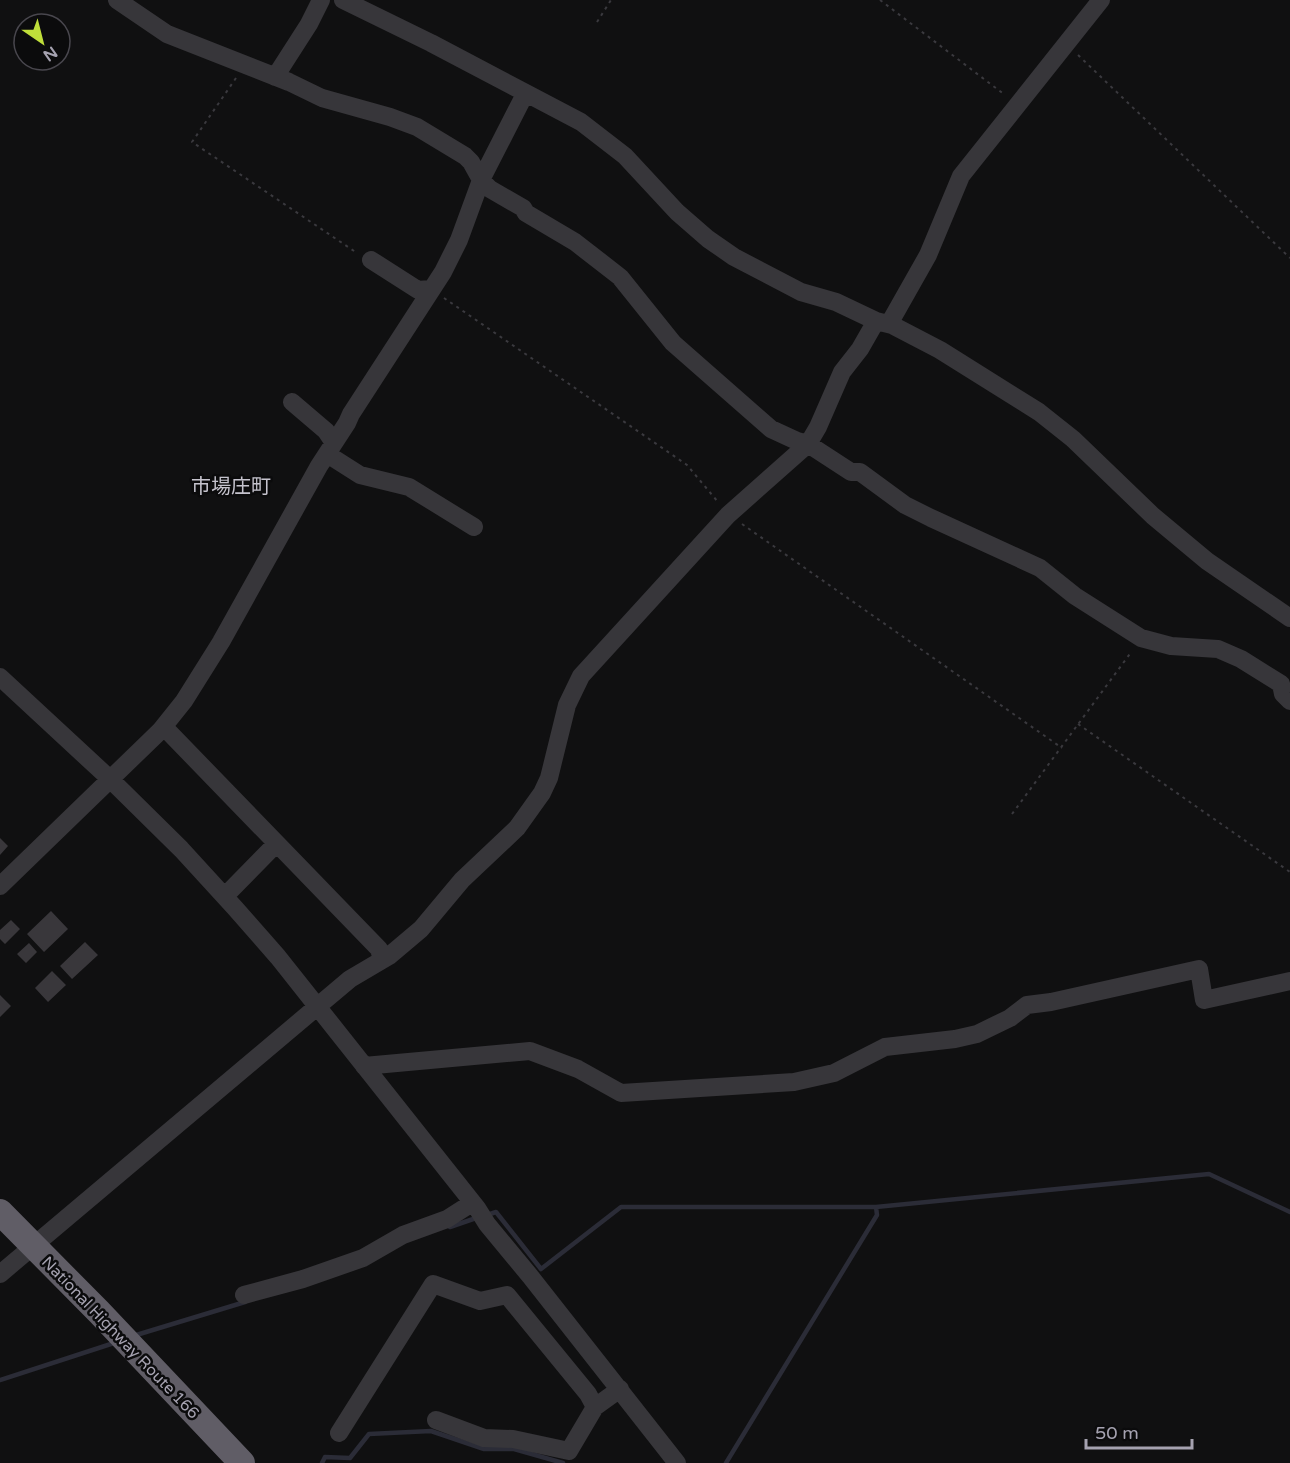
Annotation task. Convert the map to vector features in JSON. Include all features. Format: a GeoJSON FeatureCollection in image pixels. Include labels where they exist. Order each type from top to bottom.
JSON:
{"type":"FeatureCollection","features":[{"type":"Feature","properties":{"kind":"highway","name":"National Highway Route 166"},"geometry":{"type":"LineString","coordinates":[[0,1212],[242,1463]]}},
{"type":"Feature","properties":{"kind":"street"},"geometry":{"type":"LineString","coordinates":[[117,0],[167,34],[322,98],[390,117],[417,128],[465,156],[490,189],[524,208],[526,213],[575,242],[620,277],[673,343],[771,429],[808,444],[851,472],[860,472],[922,514],[1040,568],[1082,601],[1141,638],[1171,646],[1218,650],[1241,659],[1281,684],[1283,694],[1290,701]]}},
{"type":"Feature","properties":{"kind":"street"},"geometry":{"type":"LineString","coordinates":[[275,77],[309,24],[321,0]]}},
{"type":"Feature","properties":{"kind":"street"},"geometry":{"type":"LineString","coordinates":[[344,0],[581,122],[625,156],[677,212],[723,251],[801,292],[836,302],[940,350],[1055,424],[1153,516],[1207,561],[1290,618]]}},
{"type":"Feature","properties":{"kind":"street"},"geometry":{"type":"LineString","coordinates":[[0,1274],[350,979],[382,960],[421,929],[462,880],[517,828],[542,793],[549,778],[567,705],[581,676],[726,512],[808,444],[842,372],[882,322],[928,255],[961,176],[1101,0]]}},
{"type":"Feature","properties":{"kind":"street"},"geometry":{"type":"LineString","coordinates":[[0,886],[164,727],[184,701],[221,642],[359,399],[444,272],[459,240],[481,180],[525,94]]}},
{"type":"Feature","properties":{"kind":"street"},"geometry":{"type":"LineString","coordinates":[[371,260],[418,290],[431,289]]}},
{"type":"Feature","properties":{"kind":"street"},"geometry":{"type":"LineString","coordinates":[[291,402],[326,430],[331,448],[360,475],[409,487],[474,527]]}},
{"type":"Feature","properties":{"kind":"street"},"geometry":{"type":"LineString","coordinates":[[0,677],[110,779],[225,896],[278,957],[677,1463]]}},
{"type":"Feature","properties":{"kind":"street"},"geometry":{"type":"LineString","coordinates":[[164,727],[379,950],[382,960]]}},
{"type":"Feature","properties":{"kind":"street"},"geometry":{"type":"LineString","coordinates":[[225,896],[276,844]]}},
{"type":"Feature","properties":{"kind":"street"},"geometry":{"type":"LineString","coordinates":[[364,1066],[530,1051],[578,1069],[621,1093],[794,1082],[834,1073],[885,1047],[956,1039],[977,1034],[1010,1018],[1027,1005],[1051,1002],[1199,969],[1204,1000],[1290,981]]}},
{"type":"Feature","properties":{"kind":"street"},"geometry":{"type":"LineString","coordinates":[[244,1295],[303,1279],[363,1258],[403,1236],[447,1219],[474,1205]]}},
{"type":"Feature","properties":{"kind":"street"},"geometry":{"type":"LineString","coordinates":[[339,1433],[432,1284],[480,1301],[507,1295],[588,1394],[595,1407]]}},
{"type":"Feature","properties":{"kind":"street"},"geometry":{"type":"LineString","coordinates":[[436,1420],[484,1438],[513,1439],[569,1451],[595,1407],[620,1389]]}},
{"type":"Feature","properties":{"kind":"path"},"geometry":{"type":"LineString","coordinates":[[597,22],[611,0]]}},
{"type":"Feature","properties":{"kind":"path"},"geometry":{"type":"LineString","coordinates":[[880,0],[1017,104]]}},
{"type":"Feature","properties":{"kind":"path"},"geometry":{"type":"LineString","coordinates":[[1067,44],[1290,258]]}},
{"type":"Feature","properties":{"kind":"path"},"geometry":{"type":"LineString","coordinates":[[244,66],[192,142],[366,259],[371,260]]}},
{"type":"Feature","properties":{"kind":"path"},"geometry":{"type":"LineString","coordinates":[[431,289],[687,465],[726,512],[1062,748]]}},
{"type":"Feature","properties":{"kind":"path"},"geometry":{"type":"LineString","coordinates":[[1012,814],[1131,652],[1140,646],[1141,638]]}},
{"type":"Feature","properties":{"kind":"path"},"geometry":{"type":"LineString","coordinates":[[1078,724],[1290,872]]}},
{"type":"Feature","properties":{"kind":"building"},"geometry":{"type":"Polygon","coordinates":[[[0,838],[8,846],[0,855],[0,838]]]}},
{"type":"Feature","properties":{"kind":"building"},"geometry":{"type":"Polygon","coordinates":[[[51,911],[68,929],[44,952],[27,934],[51,911]]]}},
{"type":"Feature","properties":{"kind":"building"},"geometry":{"type":"Polygon","coordinates":[[[11,920],[20,929],[5,944],[0,939],[0,930],[11,920]]]}},
{"type":"Feature","properties":{"kind":"building"},"geometry":{"type":"Polygon","coordinates":[[[85,942],[98,955],[72,979],[60,966],[85,942]]]}},
{"type":"Feature","properties":{"kind":"building"},"geometry":{"type":"Polygon","coordinates":[[[29,943],[37,952],[26,963],[17,954],[29,943]]]}},
{"type":"Feature","properties":{"kind":"building"},"geometry":{"type":"Polygon","coordinates":[[[52,971],[66,985],[48,1002],[35,988],[52,971]]]}},
{"type":"Feature","properties":{"kind":"building"},"geometry":{"type":"Polygon","coordinates":[[[0,995],[11,1006],[0,1017],[0,995]]]}},
{"type":"Feature","properties":{"kind":"waterway"},"geometry":{"type":"LineString","coordinates":[[487,1215],[496,1212],[541,1269],[621,1207],[876,1207],[1209,1174],[1290,1212]]}},
{"type":"Feature","properties":{"kind":"waterway"},"geometry":{"type":"LineString","coordinates":[[726,1463],[877,1215],[876,1207]]}},
{"type":"Feature","properties":{"kind":"waterway"},"geometry":{"type":"LineString","coordinates":[[450,1227],[479,1217]]}},
{"type":"Feature","properties":{"kind":"waterway"},"geometry":{"type":"LineString","coordinates":[[133,1336],[245,1302]]}},
{"type":"Feature","properties":{"kind":"waterway"},"geometry":{"type":"LineString","coordinates":[[0,1380],[117,1342]]}},
{"type":"Feature","properties":{"kind":"waterway"},"geometry":{"type":"LineString","coordinates":[[322,1463],[325,1457],[350,1458],[369,1434],[431,1431],[484,1449],[514,1449],[563,1463]]}},
{"type":"Feature","properties":{"kind":"district","name":"市場庄町"},"geometry":{"type":"Point","coordinates":[231,486]}}]}
